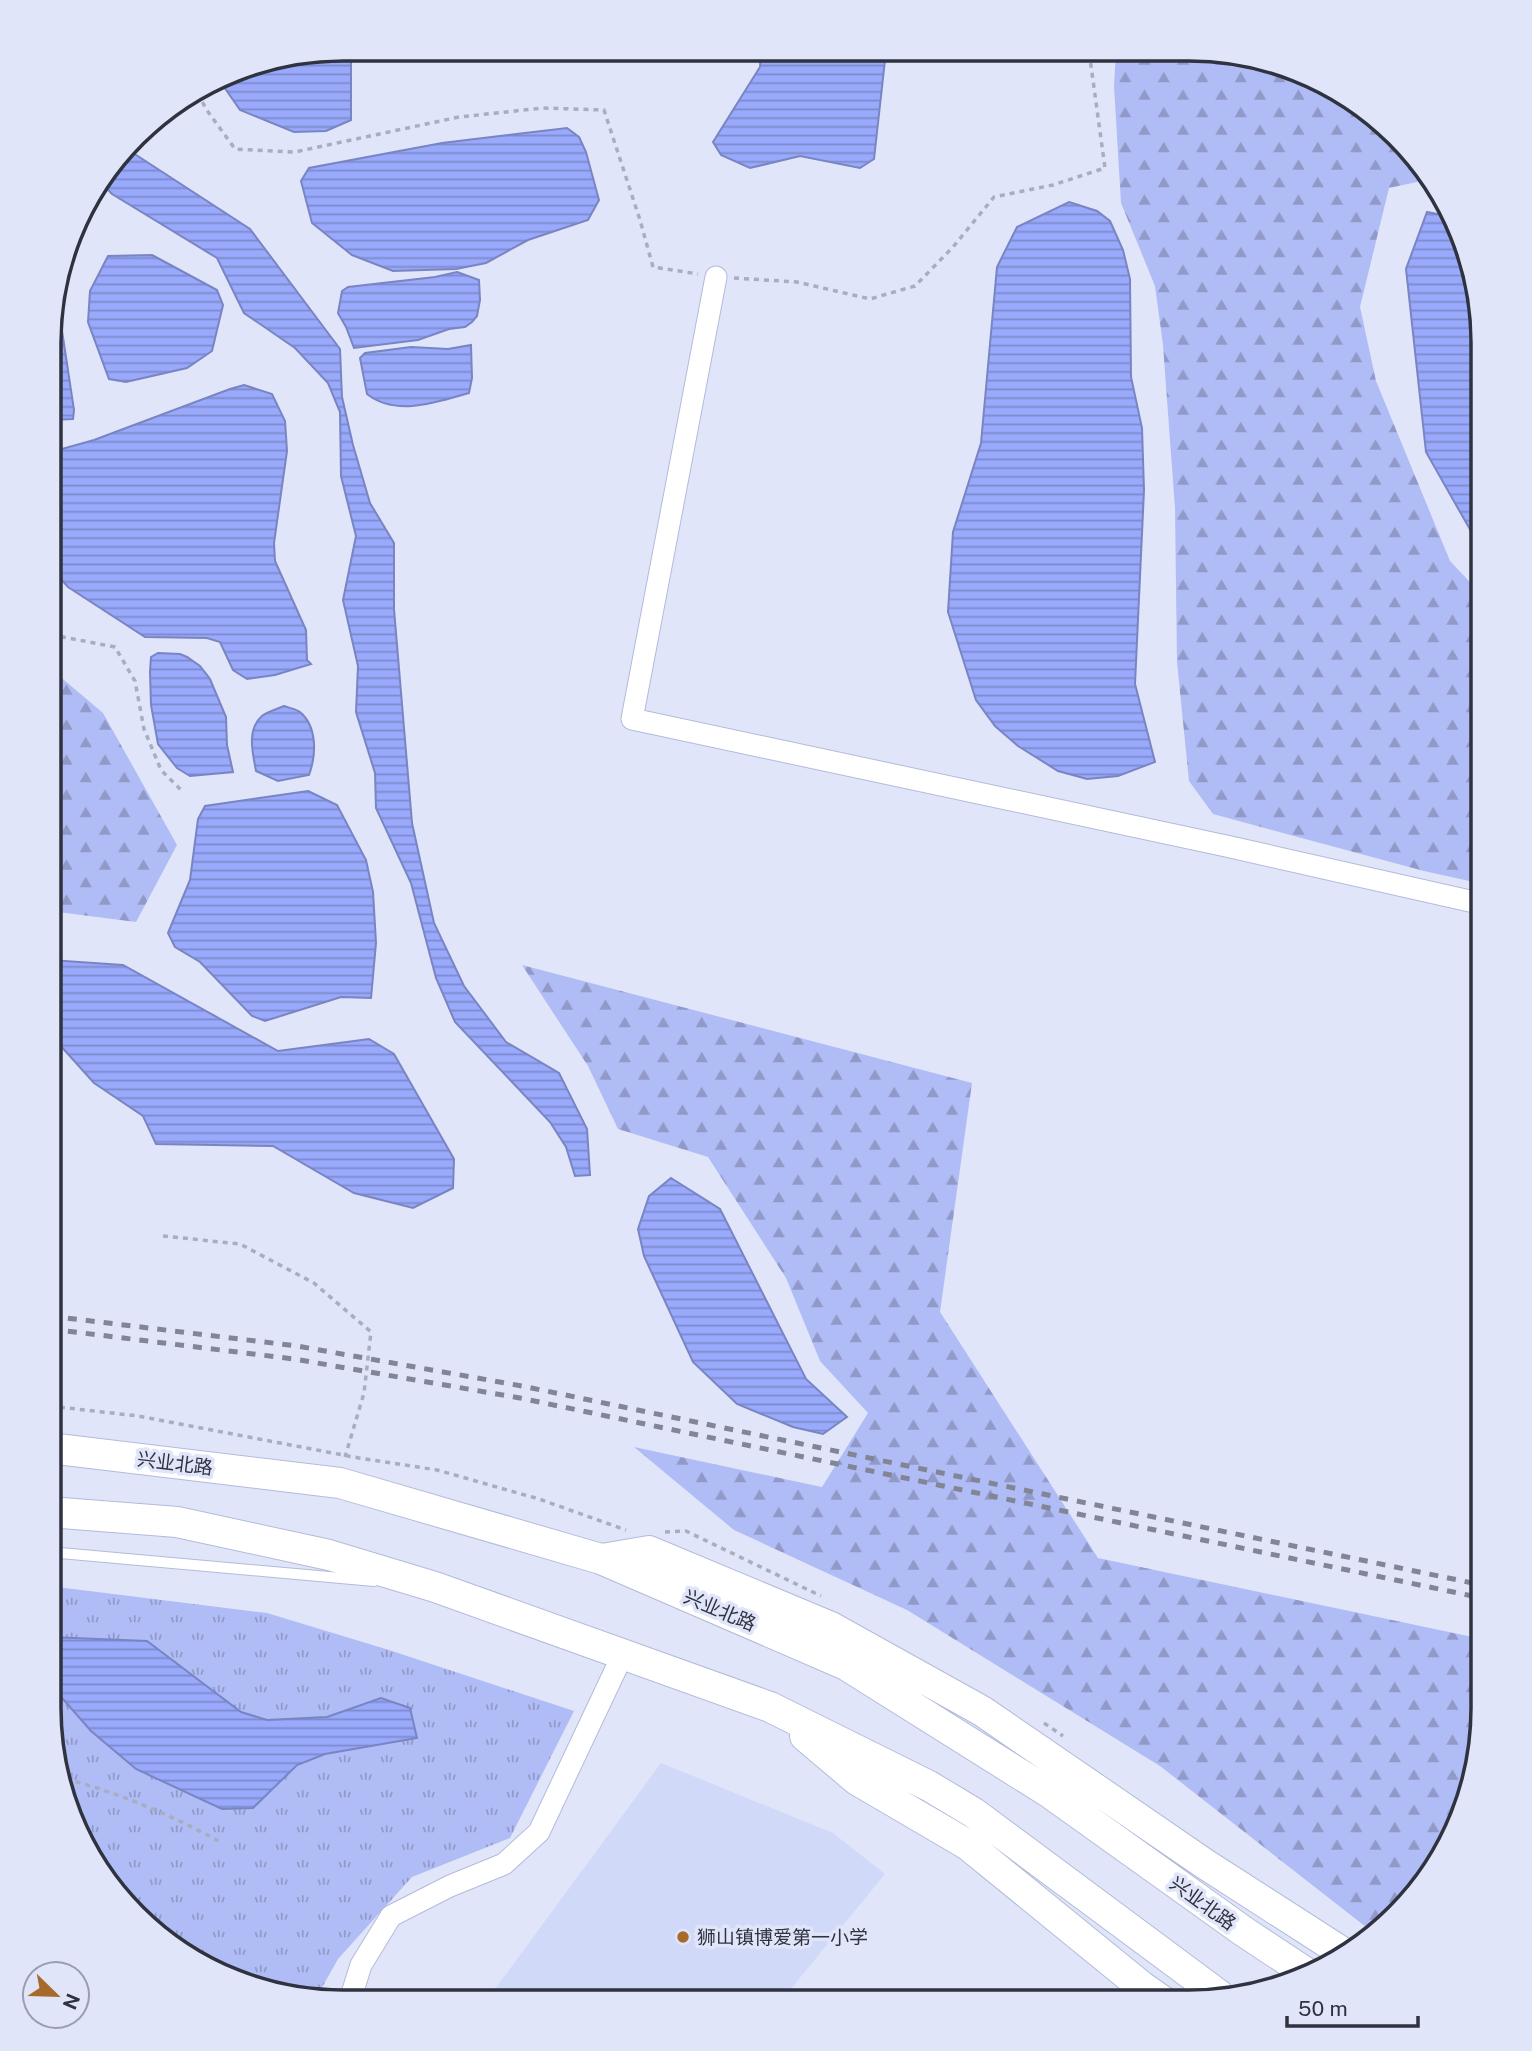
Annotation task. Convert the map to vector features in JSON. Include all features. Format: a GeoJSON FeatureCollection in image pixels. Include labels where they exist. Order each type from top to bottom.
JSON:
{"type":"FeatureCollection","features":[{"type":"Feature","properties":{"kind":"main road","name":"兴业北路"},"geometry":{"type":"LineString","coordinates":[[61,1449],[340,1483],[601,1559],[846,1665],[1050,1794],[1298,1968]]}},
{"type":"Feature","properties":{"kind":"main road"},"geometry":{"type":"LineString","coordinates":[[61,1513],[177,1522],[329,1555],[435,1587],[770,1707],[929,1786],[974,1813],[1210,1989]]}},
{"type":"Feature","properties":{"kind":"main road"},"geometry":{"type":"LineString","coordinates":[[601,1559],[649,1551],[831,1627],[982,1711],[1205,1864],[1336,1948]]}},
{"type":"Feature","properties":{"kind":"main road"},"geometry":{"type":"LineString","coordinates":[[770,1707],[857,1780],[968,1845],[1147,1990]]}},
{"type":"Feature","properties":{"kind":"street"},"geometry":{"type":"LineString","coordinates":[[716,276],[632,719],[1213,843],[1471,901]]}},
{"type":"Feature","properties":{"kind":"street"},"geometry":{"type":"LineString","coordinates":[[353,1990],[361,1965],[391,1916],[450,1886],[504,1864],[539,1832],[622,1654]]}},
{"type":"Feature","properties":{"kind":"lane"},"geometry":{"type":"LineString","coordinates":[[61,1553],[435,1587]]}},
{"type":"Feature","properties":{"kind":"path"},"geometry":{"type":"LineString","coordinates":[[201,100],[235,149],[295,152],[459,117],[543,108],[604,110],[653,267],[716,276],[797,282],[870,299],[915,286],[953,247],[994,198],[1053,185],[1105,168],[1089,61]]}},
{"type":"Feature","properties":{"kind":"path"},"geometry":{"type":"LineString","coordinates":[[61,637],[115,647],[135,681],[144,729],[161,769],[183,792]]}},
{"type":"Feature","properties":{"kind":"path"},"geometry":{"type":"LineString","coordinates":[[163,1236],[240,1244],[314,1283],[371,1332],[364,1393],[340,1483]]}},
{"type":"Feature","properties":{"kind":"path"},"geometry":{"type":"LineString","coordinates":[[71,1781],[148,1808],[200,1830],[222,1843]]}},
{"type":"Feature","properties":{"kind":"shaded area"},"geometry":{"type":"Polygon","coordinates":[[[351,61],[351,120],[326,131],[294,132],[240,110],[224,87],[253,76],[288,67],[351,61]]]}},
{"type":"Feature","properties":{"kind":"shaded area"},"geometry":{"type":"Polygon","coordinates":[[[760,61],[885,61],[874,159],[860,168],[800,156],[750,168],[721,155],[713,142],[760,67],[760,61]]]}},
{"type":"Feature","properties":{"kind":"shaded area"},"geometry":{"type":"Polygon","coordinates":[[[567,128],[579,137],[586,152],[599,200],[588,220],[528,240],[486,263],[456,269],[393,271],[352,255],[312,223],[301,181],[309,168],[442,143],[567,128]]]}},
{"type":"Feature","properties":{"kind":"shaded area"},"geometry":{"type":"Polygon","coordinates":[[[134,154],[250,229],[340,349],[342,397],[353,445],[370,503],[394,543],[394,609],[412,823],[434,923],[464,986],[506,1042],[559,1073],[587,1129],[590,1175],[575,1176],[566,1147],[550,1122],[455,1022],[436,978],[411,883],[376,808],[375,773],[356,712],[358,666],[343,600],[356,536],[341,476],[340,412],[328,383],[295,348],[244,313],[217,258],[107,189],[134,154]]]}},
{"type":"Feature","properties":{"kind":"shaded area"},"geometry":{"type":"Polygon","coordinates":[[[1069,202],[1097,211],[1110,221],[1123,250],[1130,279],[1131,377],[1142,428],[1144,490],[1135,684],[1155,762],[1118,776],[1087,779],[1058,771],[1018,746],[995,726],[976,700],[948,612],[953,532],[981,443],[997,267],[1017,227],[1069,202]]]}},
{"type":"Feature","properties":{"kind":"shaded area"},"geometry":{"type":"Polygon","coordinates":[[[1427,212],[1440,214],[1461,270],[1470,325],[1471,531],[1426,452],[1406,269],[1427,212]]]}},
{"type":"Feature","properties":{"kind":"shaded area"},"geometry":{"type":"Polygon","coordinates":[[[152,255],[217,290],[223,305],[212,351],[187,368],[126,382],[109,379],[88,322],[90,291],[108,256],[152,255]]]}},
{"type":"Feature","properties":{"kind":"shaded area"},"geometry":{"type":"Polygon","coordinates":[[[457,272],[479,280],[480,300],[477,316],[472,322],[465,327],[449,329],[418,340],[354,348],[338,313],[342,291],[348,287],[457,272]]]}},
{"type":"Feature","properties":{"kind":"shaded area"},"geometry":{"type":"Polygon","coordinates":[[[62,329],[74,410],[73,419],[61,420],[62,329]]]}},
{"type":"Feature","properties":{"kind":"shaded area"},"geometry":{"type":"Polygon","coordinates":[[[471,345],[472,378],[469,393],[430,403],[404,406],[378,401],[367,394],[360,358],[365,353],[411,347],[448,349],[471,345]]]}},
{"type":"Feature","properties":{"kind":"shaded area"},"geometry":{"type":"Polygon","coordinates":[[[244,385],[272,394],[285,421],[287,451],[274,543],[275,561],[306,630],[307,660],[311,664],[275,675],[247,679],[233,670],[220,642],[207,638],[145,637],[68,587],[61,579],[61,449],[94,440],[244,385]]]}},
{"type":"Feature","properties":{"kind":"shaded area"},"geometry":{"type":"Polygon","coordinates":[[[158,653],[187,657],[200,666],[210,679],[226,717],[227,745],[233,772],[190,776],[177,768],[158,744],[151,705],[150,672],[151,657],[158,653]]]}},
{"type":"Feature","properties":{"kind":"shaded area"},"geometry":{"type":"Polygon","coordinates":[[[284,706],[298,711],[306,718],[313,734],[314,751],[309,775],[278,781],[256,771],[252,735],[262,716],[284,706]]]}},
{"type":"Feature","properties":{"kind":"shaded area"},"geometry":{"type":"Polygon","coordinates":[[[308,791],[337,805],[366,860],[373,892],[376,943],[371,998],[341,997],[265,1021],[252,1016],[200,962],[175,947],[168,933],[190,880],[198,819],[205,806],[308,791]]]}},
{"type":"Feature","properties":{"kind":"shaded area"},"geometry":{"type":"Polygon","coordinates":[[[61,961],[123,965],[278,1051],[369,1039],[394,1054],[454,1159],[453,1188],[413,1208],[354,1193],[273,1146],[156,1144],[143,1116],[94,1083],[61,1046],[61,961]]]}},
{"type":"Feature","properties":{"kind":"shaded area"},"geometry":{"type":"Polygon","coordinates":[[[671,1178],[720,1209],[806,1379],[847,1417],[823,1434],[793,1427],[737,1404],[693,1362],[644,1256],[638,1229],[649,1196],[671,1178]]]}},
{"type":"Feature","properties":{"kind":"shaded area"},"geometry":{"type":"Polygon","coordinates":[[[61,1637],[147,1641],[241,1712],[267,1720],[327,1717],[381,1698],[410,1708],[417,1738],[325,1754],[297,1765],[253,1808],[222,1809],[136,1769],[91,1731],[61,1697],[61,1637]]]}},
{"type":"Feature","properties":{"kind":"shaded area","name":"狮山镇博爱第一小学"},"geometry":{"type":"Polygon","coordinates":[[[661,1763],[833,1833],[885,1874],[790,1990],[494,1990],[661,1763]]]}},
{"type":"Feature","properties":{"kind":"green space"},"geometry":{"type":"Polygon","coordinates":[[[1115,61],[1207,62],[1244,67],[1279,76],[1330,99],[1375,131],[1401,157],[1419,182],[1389,188],[1360,307],[1376,381],[1450,561],[1471,583],[1471,881],[1213,814],[1189,781],[1177,662],[1175,508],[1163,345],[1155,286],[1121,203],[1114,86],[1115,61]]]}},
{"type":"Feature","properties":{"kind":"green space"},"geometry":{"type":"Polygon","coordinates":[[[61,677],[103,713],[177,845],[136,922],[61,912],[61,677]]]}},
{"type":"Feature","properties":{"kind":"green space"},"geometry":{"type":"Polygon","coordinates":[[[522,965],[972,1083],[940,1312],[1098,1558],[1471,1637],[1470,1726],[1465,1763],[1456,1798],[1433,1849],[1401,1894],[1375,1920],[1366,1927],[1160,1766],[907,1610],[734,1530],[634,1447],[822,1487],[868,1413],[820,1361],[786,1278],[708,1157],[618,1129],[588,1066],[522,965]]]}},
{"type":"Feature","properties":{"kind":"green space"},"geometry":{"type":"Polygon","coordinates":[[[61,1587],[267,1613],[574,1711],[510,1838],[412,1877],[338,1959],[321,1989],[253,1975],[202,1952],[157,1920],[131,1894],[90,1833],[71,1781],[61,1708],[61,1587]]]}},
{"type":"Feature","properties":{"kind":"railway"},"geometry":{"type":"LineString","coordinates":[[61,1317],[297,1346],[522,1386],[1471,1583]]}},
{"type":"Feature","properties":{"kind":"railway"},"geometry":{"type":"LineString","coordinates":[[61,1330],[294,1359],[520,1398],[1471,1596]]}},
{"type":"Feature","properties":{"kind":"place","name":"狮山镇博爱第一小学"},"geometry":{"type":"Point","coordinates":[683,1937]}}]}
